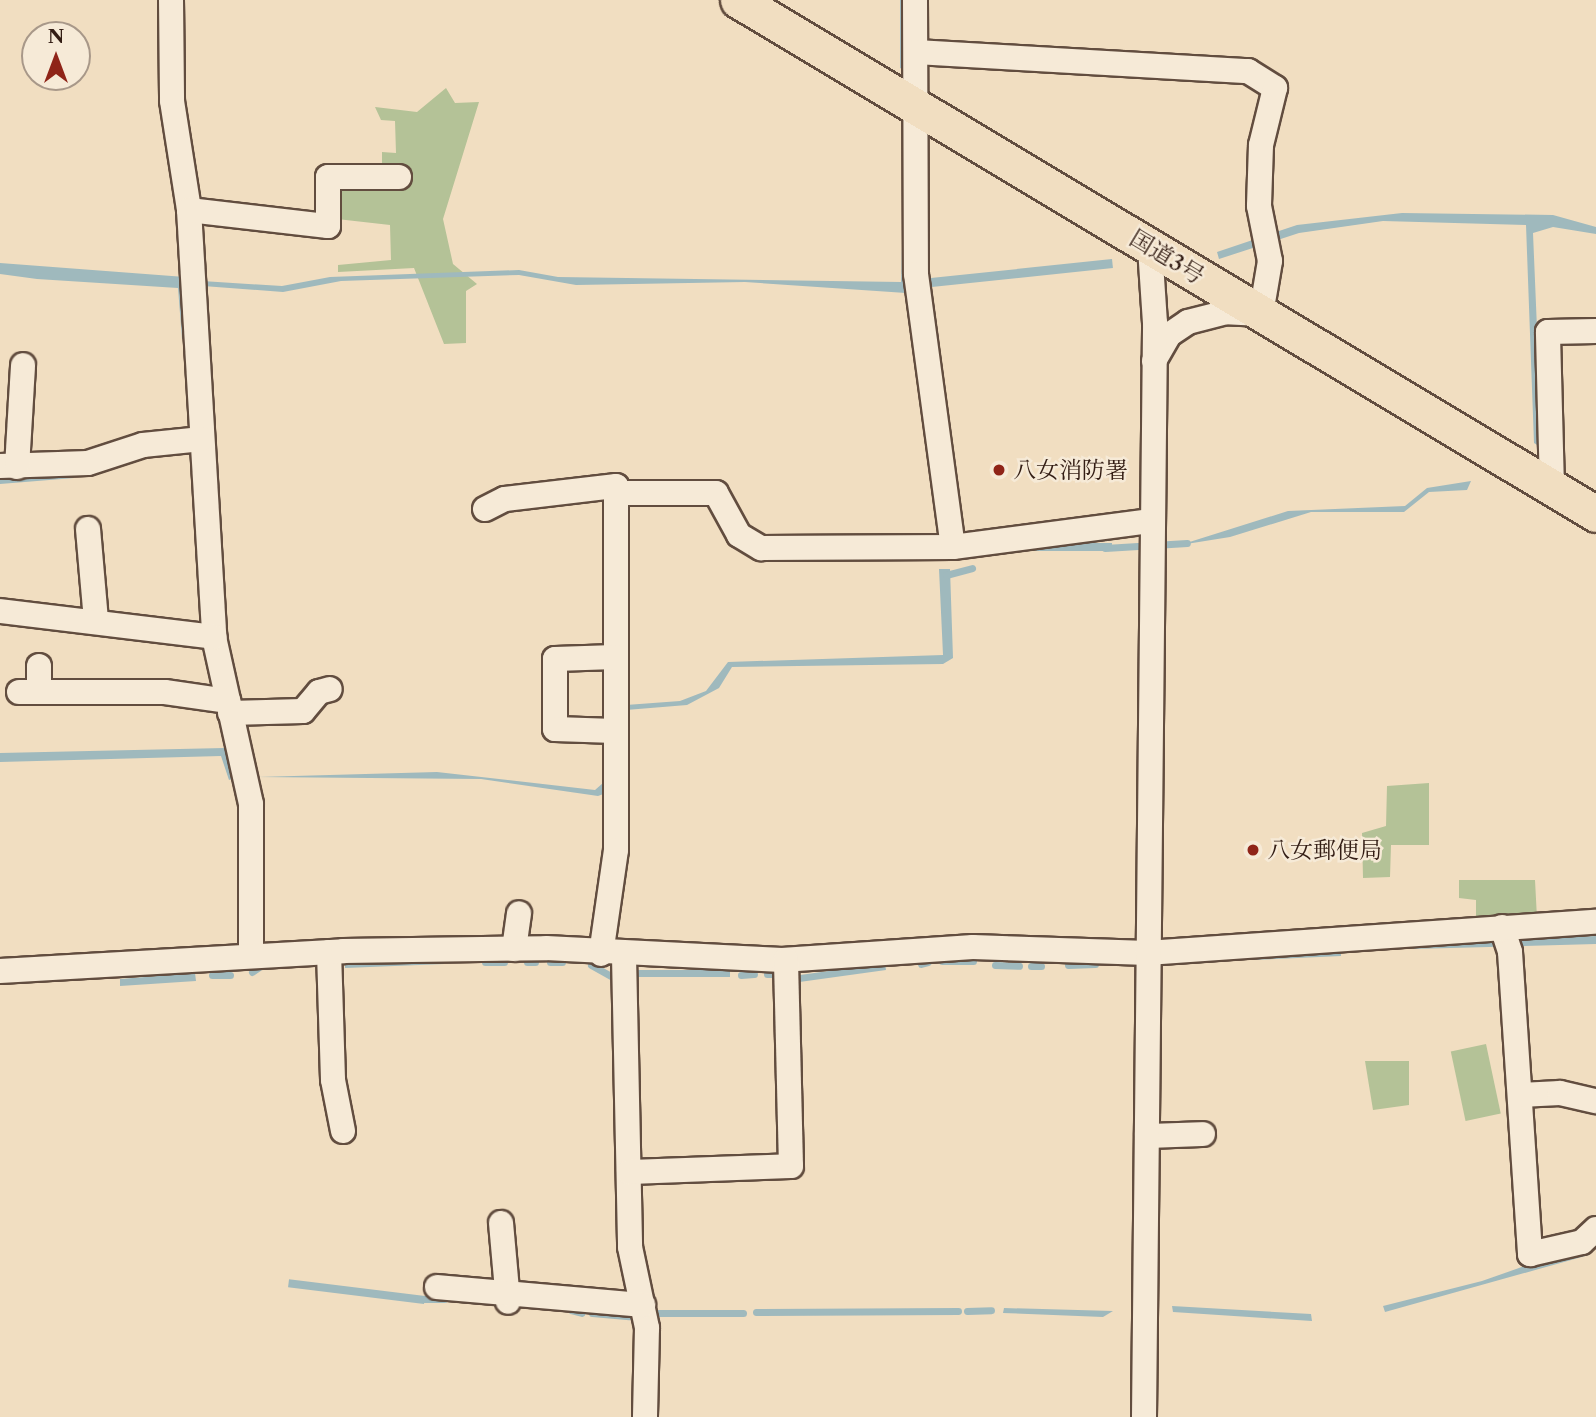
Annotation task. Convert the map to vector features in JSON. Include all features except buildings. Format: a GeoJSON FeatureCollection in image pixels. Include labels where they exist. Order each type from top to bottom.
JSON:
{"type":"FeatureCollection","features":[{"type":"Feature","properties":{"kind":"highway","name":"国道3号"},"geometry":{"type":"LineString","coordinates":[[738,0],[1596,514]]}},
{"type":"Feature","properties":{"kind":"street"},"geometry":{"type":"LineString","coordinates":[[172,0],[172,100],[188,203],[214,637],[251,804],[251,953]]}},
{"type":"Feature","properties":{"kind":"street"},"geometry":{"type":"LineString","coordinates":[[915,0],[918,109],[916,274],[953,547]]}},
{"type":"Feature","properties":{"kind":"street"},"geometry":{"type":"LineString","coordinates":[[916,52],[1248,71],[1275,88],[1261,145],[1265,242],[1261,314],[1227,312],[1188,322],[1169,335],[1154,361]]}},
{"type":"Feature","properties":{"kind":"street"},"geometry":{"type":"LineString","coordinates":[[188,203],[328,226],[328,177],[399,177]]}},
{"type":"Feature","properties":{"kind":"street"},"geometry":{"type":"LineString","coordinates":[[188,203],[256,201]]}},
{"type":"Feature","properties":{"kind":"street"},"geometry":{"type":"LineString","coordinates":[[1144,1417],[1154,361],[1150,247]]}},
{"type":"Feature","properties":{"kind":"street"},"geometry":{"type":"LineString","coordinates":[[1552,488],[1548,332],[1596,331]]}},
{"type":"Feature","properties":{"kind":"street"},"geometry":{"type":"LineString","coordinates":[[23,365],[9,467],[88,463],[142,445],[202,439]]}},
{"type":"Feature","properties":{"kind":"street"},"geometry":{"type":"LineString","coordinates":[[485,509],[505,499],[616,486],[616,849],[613,955],[629,1172],[630,1247],[643,1305],[645,1417]]}},
{"type":"Feature","properties":{"kind":"street"},"geometry":{"type":"LineString","coordinates":[[616,493],[716,493],[739,535],[761,548],[953,547],[1151,521]]}},
{"type":"Feature","properties":{"kind":"street"},"geometry":{"type":"LineString","coordinates":[[88,529],[96,621]]}},
{"type":"Feature","properties":{"kind":"street"},"geometry":{"type":"LineString","coordinates":[[0,611],[214,637]]}},
{"type":"Feature","properties":{"kind":"street"},"geometry":{"type":"LineString","coordinates":[[615,657],[555,659],[555,729],[615,731]]}},
{"type":"Feature","properties":{"kind":"street"},"geometry":{"type":"LineString","coordinates":[[39,666],[29,692],[164,692],[229,707],[303,711],[319,692],[330,690]]}},
{"type":"Feature","properties":{"kind":"street"},"geometry":{"type":"LineString","coordinates":[[514,949],[519,913]]}},
{"type":"Feature","properties":{"kind":"street"},"geometry":{"type":"LineString","coordinates":[[0,971],[225,962],[251,953],[329,951],[514,949],[786,960],[972,947],[1148,953],[1502,927],[1596,922],[1596,929]]}},
{"type":"Feature","properties":{"kind":"street"},"geometry":{"type":"LineString","coordinates":[[1502,927],[1510,952],[1530,1254],[1582,1242],[1596,1229]]}},
{"type":"Feature","properties":{"kind":"street"},"geometry":{"type":"LineString","coordinates":[[329,951],[333,1080],[343,1131]]}},
{"type":"Feature","properties":{"kind":"street"},"geometry":{"type":"LineString","coordinates":[[629,1172],[791,1166],[786,960]]}},
{"type":"Feature","properties":{"kind":"street"},"geometry":{"type":"LineString","coordinates":[[1520,1095],[1560,1093],[1596,1101]]}},
{"type":"Feature","properties":{"kind":"street"},"geometry":{"type":"LineString","coordinates":[[1147,1136],[1203,1134]]}},
{"type":"Feature","properties":{"kind":"street"},"geometry":{"type":"LineString","coordinates":[[501,1223],[507,1296]]}},
{"type":"Feature","properties":{"kind":"street"},"geometry":{"type":"LineString","coordinates":[[437,1287],[507,1296],[643,1305]]}},
{"type":"Feature","properties":{"kind":"green space"},"geometry":{"type":"Polygon","coordinates":[[[446,88],[455,103],[479,102],[443,219],[453,264],[477,284],[466,291],[466,343],[444,344],[414,268],[338,272],[338,265],[391,260],[390,225],[337,219],[331,170],[382,164],[382,152],[396,153],[395,121],[381,120],[375,107],[417,112],[446,88]]]}},
{"type":"Feature","properties":{"kind":"green space"},"geometry":{"type":"Polygon","coordinates":[[[1429,783],[1429,845],[1391,845],[1390,877],[1363,878],[1362,833],[1386,826],[1387,786],[1429,783]]]}},
{"type":"Feature","properties":{"kind":"green space"},"geometry":{"type":"Polygon","coordinates":[[[1459,880],[1535,880],[1537,918],[1476,922],[1476,900],[1459,898],[1459,880]]]}},
{"type":"Feature","properties":{"kind":"green space"},"geometry":{"type":"Polygon","coordinates":[[[1486,1044],[1501,1113],[1466,1121],[1451,1051],[1486,1044]]]}},
{"type":"Feature","properties":{"kind":"green space"},"geometry":{"type":"Polygon","coordinates":[[[1365,1061],[1409,1061],[1409,1105],[1373,1110],[1365,1061]]]}},
{"type":"Feature","properties":{"kind":"water"},"geometry":{"type":"Polygon","coordinates":[[[900,0],[905,0],[904,70],[900,68],[900,0]]]}},
{"type":"Feature","properties":{"kind":"water"},"geometry":{"type":"Polygon","coordinates":[[[905,138],[906,293],[745,282],[576,285],[519,275],[341,281],[283,292],[203,286],[202,281],[282,286],[330,277],[519,270],[558,277],[901,282],[905,138]]]}},
{"type":"Feature","properties":{"kind":"water"},"geometry":{"type":"Polygon","coordinates":[[[1402,213],[1553,215],[1596,227],[1596,234],[1553,227],[1533,233],[1542,448],[1534,443],[1526,225],[1383,221],[1299,233],[1219,259],[1217,252],[1297,225],[1402,213]]]}},
{"type":"Feature","properties":{"kind":"water"},"geometry":{"type":"Polygon","coordinates":[[[1112,259],[1113,268],[927,287],[926,279],[1112,259]]]}},
{"type":"Feature","properties":{"kind":"water"},"geometry":{"type":"Polygon","coordinates":[[[0,263],[185,277],[191,339],[182,339],[178,288],[0,274],[0,263]]]}},
{"type":"Feature","properties":{"kind":"water"},"geometry":{"type":"Polygon","coordinates":[[[73,473],[74,478],[0,484],[0,478],[73,473]]]}},
{"type":"Feature","properties":{"kind":"water"},"geometry":{"type":"Polygon","coordinates":[[[1471,481],[1467,490],[1429,492],[1404,512],[1311,512],[1230,537],[1180,545],[1288,511],[1405,506],[1427,488],[1471,481]]]}},
{"type":"Feature","properties":{"kind":"water"},"geometry":{"type":"Polygon","coordinates":[[[961,543],[1112,543],[1112,551],[961,551],[961,543]]]}},
{"type":"Feature","properties":{"kind":"water"},"geometry":{"type":"Polygon","coordinates":[[[939,569],[950,569],[953,658],[943,664],[732,667],[719,688],[687,705],[626,710],[626,705],[680,701],[706,691],[728,662],[943,655],[939,569]]]}},
{"type":"Feature","properties":{"kind":"water"},"geometry":{"type":"Polygon","coordinates":[[[604,743],[606,793],[598,796],[481,779],[258,777],[437,772],[595,790],[603,783],[604,743]]]}},
{"type":"Feature","properties":{"kind":"water"},"geometry":{"type":"Polygon","coordinates":[[[224,748],[237,777],[229,780],[221,756],[0,762],[0,753],[224,748]]]}},
{"type":"Feature","properties":{"kind":"water"},"geometry":{"type":"Polygon","coordinates":[[[1596,936],[1596,944],[1413,949],[1412,943],[1596,936]]]}},
{"type":"Feature","properties":{"kind":"water"},"geometry":{"type":"Polygon","coordinates":[[[1341,949],[1341,956],[1253,960],[1253,954],[1341,949]]]}},
{"type":"Feature","properties":{"kind":"water"},"geometry":{"type":"Polygon","coordinates":[[[443,959],[444,964],[345,968],[345,962],[443,959]]]}},
{"type":"Feature","properties":{"kind":"water"},"geometry":{"type":"Polygon","coordinates":[[[885,963],[886,970],[796,983],[795,976],[885,963]]]}},
{"type":"Feature","properties":{"kind":"water"},"geometry":{"type":"Polygon","coordinates":[[[632,970],[730,970],[730,977],[632,977],[632,970]]]}},
{"type":"Feature","properties":{"kind":"water"},"geometry":{"type":"Polygon","coordinates":[[[195,973],[196,981],[120,986],[120,979],[195,973]]]}},
{"type":"Feature","properties":{"kind":"water"},"geometry":{"type":"Polygon","coordinates":[[[1596,1241],[1589,1255],[1385,1312],[1383,1306],[1482,1281],[1596,1241]]]}},
{"type":"Feature","properties":{"kind":"water"},"geometry":{"type":"Polygon","coordinates":[[[289,1279],[425,1296],[424,1304],[288,1287],[289,1279]]]}},
{"type":"Feature","properties":{"kind":"water"},"geometry":{"type":"Polygon","coordinates":[[[1172,1306],[1311,1314],[1312,1321],[1173,1312],[1172,1306]]]}},
{"type":"Feature","properties":{"kind":"water"},"geometry":{"type":"Polygon","coordinates":[[[1004,1308],[1113,1311],[1103,1317],[1003,1313],[1004,1308]]]}},
{"type":"Feature","properties":{"kind":"waterway"},"geometry":{"type":"LineString","coordinates":[[1105,548],[1187,543]]}},
{"type":"Feature","properties":{"kind":"waterway"},"geometry":{"type":"LineString","coordinates":[[946,575],[972,568]]}},
{"type":"Feature","properties":{"kind":"waterway"},"geometry":{"type":"LineString","coordinates":[[942,961],[973,961]]}},
{"type":"Feature","properties":{"kind":"waterway"},"geometry":{"type":"LineString","coordinates":[[485,962],[504,962]]}},
{"type":"Feature","properties":{"kind":"waterway"},"geometry":{"type":"LineString","coordinates":[[527,962],[535,962]]}},
{"type":"Feature","properties":{"kind":"waterway"},"geometry":{"type":"LineString","coordinates":[[550,962],[562,962]]}},
{"type":"Feature","properties":{"kind":"waterway"},"geometry":{"type":"LineString","coordinates":[[921,964],[928,962]]}},
{"type":"Feature","properties":{"kind":"waterway"},"geometry":{"type":"LineString","coordinates":[[1068,965],[1095,964]]}},
{"type":"Feature","properties":{"kind":"waterway"},"geometry":{"type":"LineString","coordinates":[[252,972],[262,965]]}},
{"type":"Feature","properties":{"kind":"waterway"},"geometry":{"type":"LineString","coordinates":[[591,965],[613,977]]}},
{"type":"Feature","properties":{"kind":"waterway"},"geometry":{"type":"LineString","coordinates":[[995,965],[1019,966]]}},
{"type":"Feature","properties":{"kind":"waterway"},"geometry":{"type":"LineString","coordinates":[[1031,966],[1041,966]]}},
{"type":"Feature","properties":{"kind":"waterway"},"geometry":{"type":"LineString","coordinates":[[741,975],[754,974]]}},
{"type":"Feature","properties":{"kind":"waterway"},"geometry":{"type":"LineString","coordinates":[[767,974],[777,974]]}},
{"type":"Feature","properties":{"kind":"waterway"},"geometry":{"type":"LineString","coordinates":[[212,975],[230,975]]}},
{"type":"Feature","properties":{"kind":"waterway"},"geometry":{"type":"LineString","coordinates":[[418,1299],[444,1299]]}},
{"type":"Feature","properties":{"kind":"waterway"},"geometry":{"type":"LineString","coordinates":[[571,1310],[582,1313]]}},
{"type":"Feature","properties":{"kind":"waterway"},"geometry":{"type":"LineString","coordinates":[[967,1311],[991,1310]]}},
{"type":"Feature","properties":{"kind":"waterway"},"geometry":{"type":"LineString","coordinates":[[756,1312],[958,1311]]}},
{"type":"Feature","properties":{"kind":"waterway"},"geometry":{"type":"LineString","coordinates":[[592,1313],[629,1316]]}},
{"type":"Feature","properties":{"kind":"waterway"},"geometry":{"type":"LineString","coordinates":[[658,1313],[743,1313]]}},
{"type":"Feature","properties":{"kind":"place","name":"八女消防署"},"geometry":{"type":"Point","coordinates":[999,470]}},
{"type":"Feature","properties":{"kind":"place","name":"八女郵便局"},"geometry":{"type":"Point","coordinates":[1253,850]}}]}
